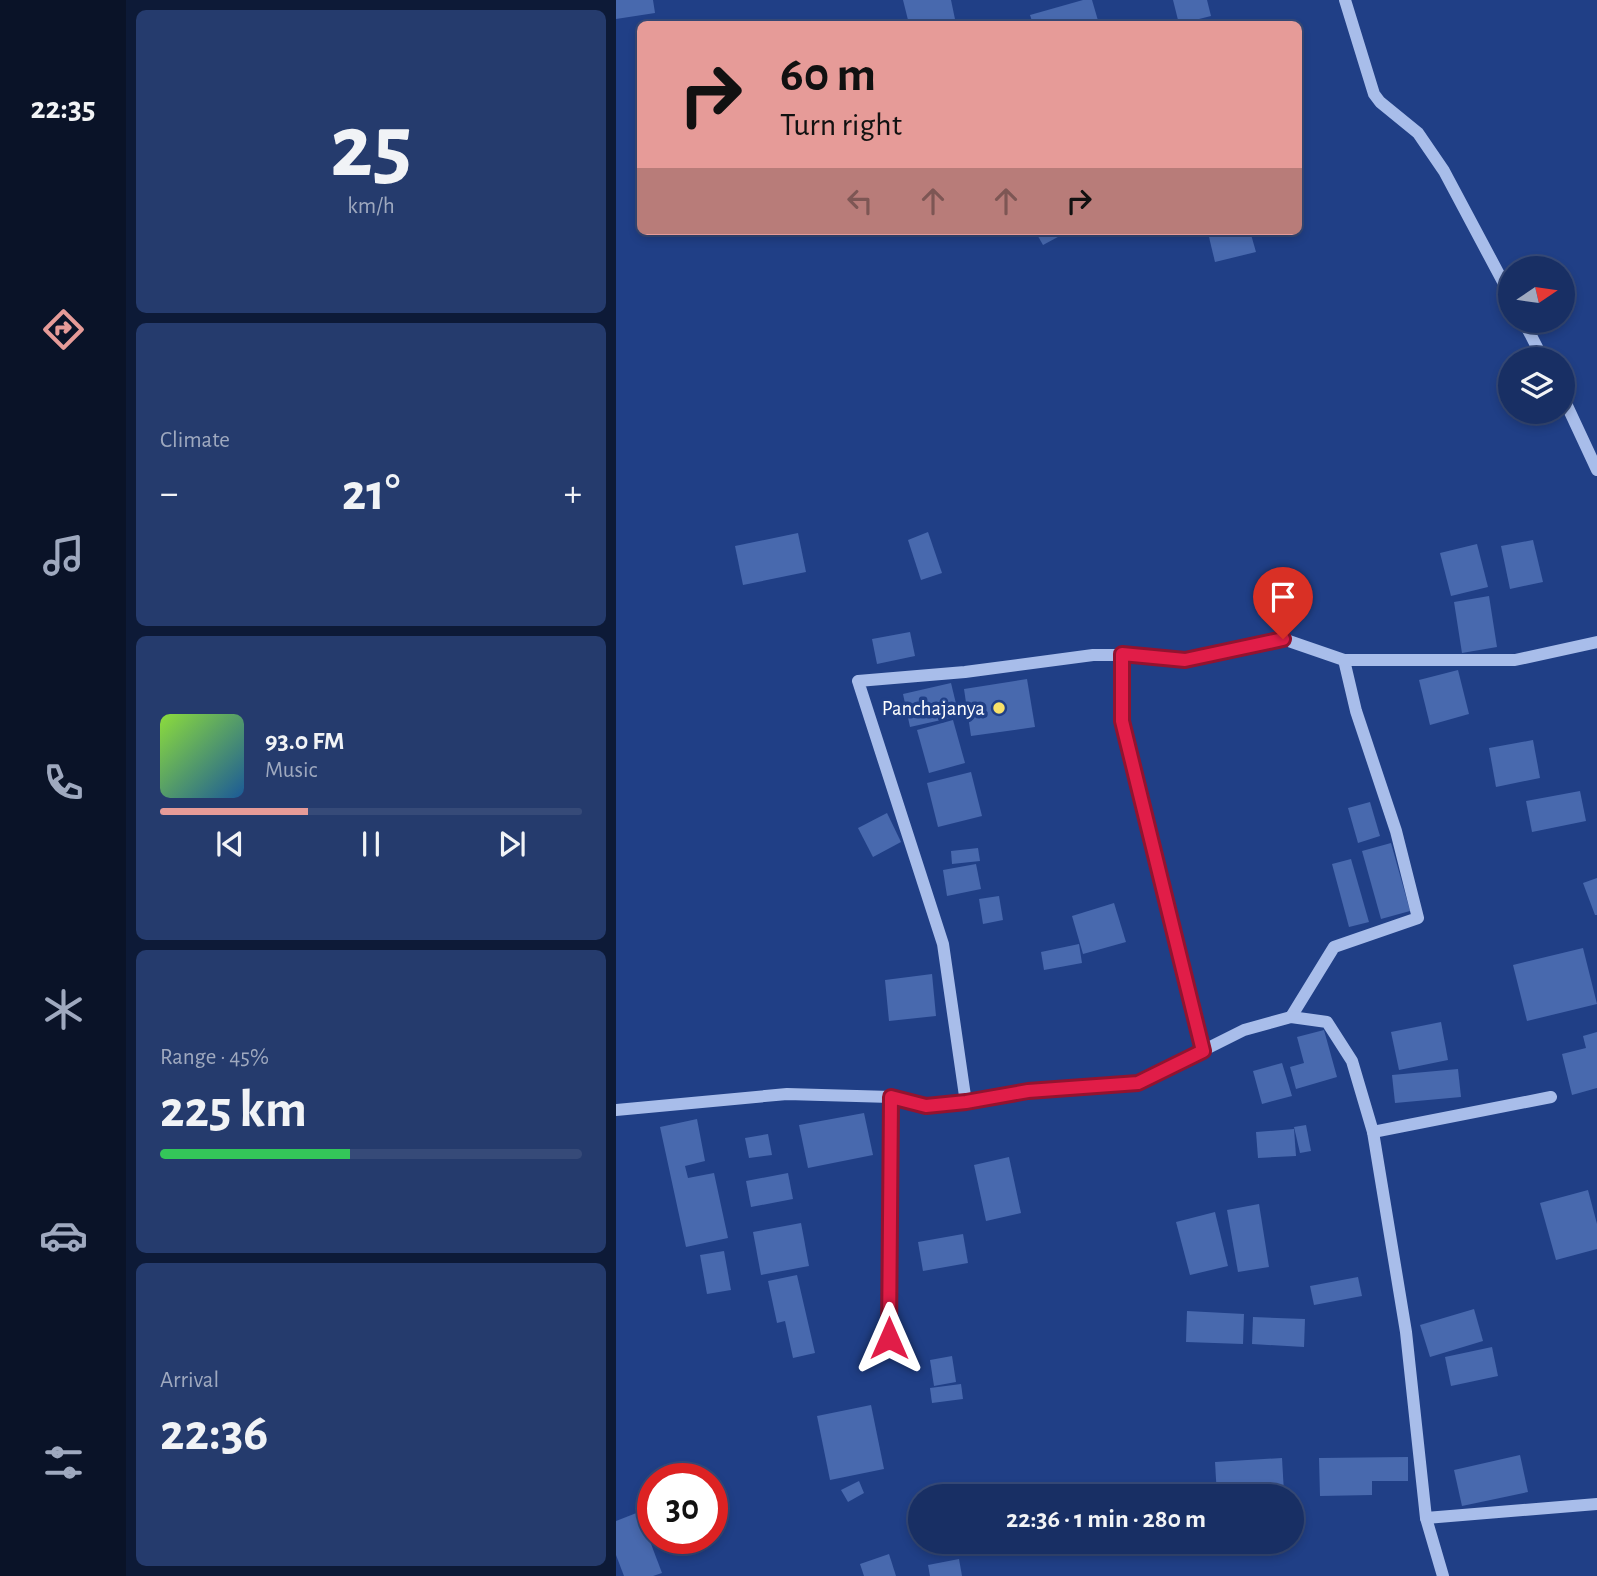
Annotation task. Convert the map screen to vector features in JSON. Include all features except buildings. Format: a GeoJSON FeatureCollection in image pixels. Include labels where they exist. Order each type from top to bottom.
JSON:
{"type":"FeatureCollection","features":[{"type":"Feature","properties":{"kind":"street"},"geometry":{"type":"LineString","coordinates":[[1345,0],[1374,94],[1418,134],[1444,171],[1498,272]]}},
{"type":"Feature","properties":{"kind":"street"},"geometry":{"type":"LineString","coordinates":[[1575,423],[1597,470]]}},
{"type":"Feature","properties":{"kind":"street"},"geometry":{"type":"LineString","coordinates":[[966,1102],[943,944],[858,681],[965,672],[1093,655],[1122,654],[1185,660],[1283,639],[1344,660],[1515,660],[1597,642]]}},
{"type":"Feature","properties":{"kind":"street"},"geometry":{"type":"LineString","coordinates":[[1122,654],[1122,721],[1203,1051]]}},
{"type":"Feature","properties":{"kind":"street"},"geometry":{"type":"LineString","coordinates":[[1291,1017],[1334,947],[1418,918],[1395,831],[1356,711],[1344,660]]}},
{"type":"Feature","properties":{"kind":"street"},"geometry":{"type":"LineString","coordinates":[[616,1110],[787,1094],[891,1097],[926,1106],[1028,1091],[1138,1083],[1244,1030],[1291,1017],[1327,1021],[1352,1061],[1373,1132],[1406,1332],[1426,1518],[1443,1576]]}},
{"type":"Feature","properties":{"kind":"street"},"geometry":{"type":"LineString","coordinates":[[889,1338],[891,1097]]}},
{"type":"Feature","properties":{"kind":"street"},"geometry":{"type":"LineString","coordinates":[[1373,1132],[1551,1097]]}},
{"type":"Feature","properties":{"kind":"street"},"geometry":{"type":"LineString","coordinates":[[1426,1518],[1597,1504]]}},
{"type":"Feature","properties":{"kind":"place","name":"Panchajanya"},"geometry":{"type":"Point","coordinates":[999,708]}},
{"type":"Feature","properties":{"kind":"route"},"geometry":{"type":"LineString","coordinates":[[889,1338],[891,1097],[926,1106],[1028,1091],[1138,1083],[1203,1051],[1122,721],[1122,654],[1185,660],[1283,639]]}}]}
